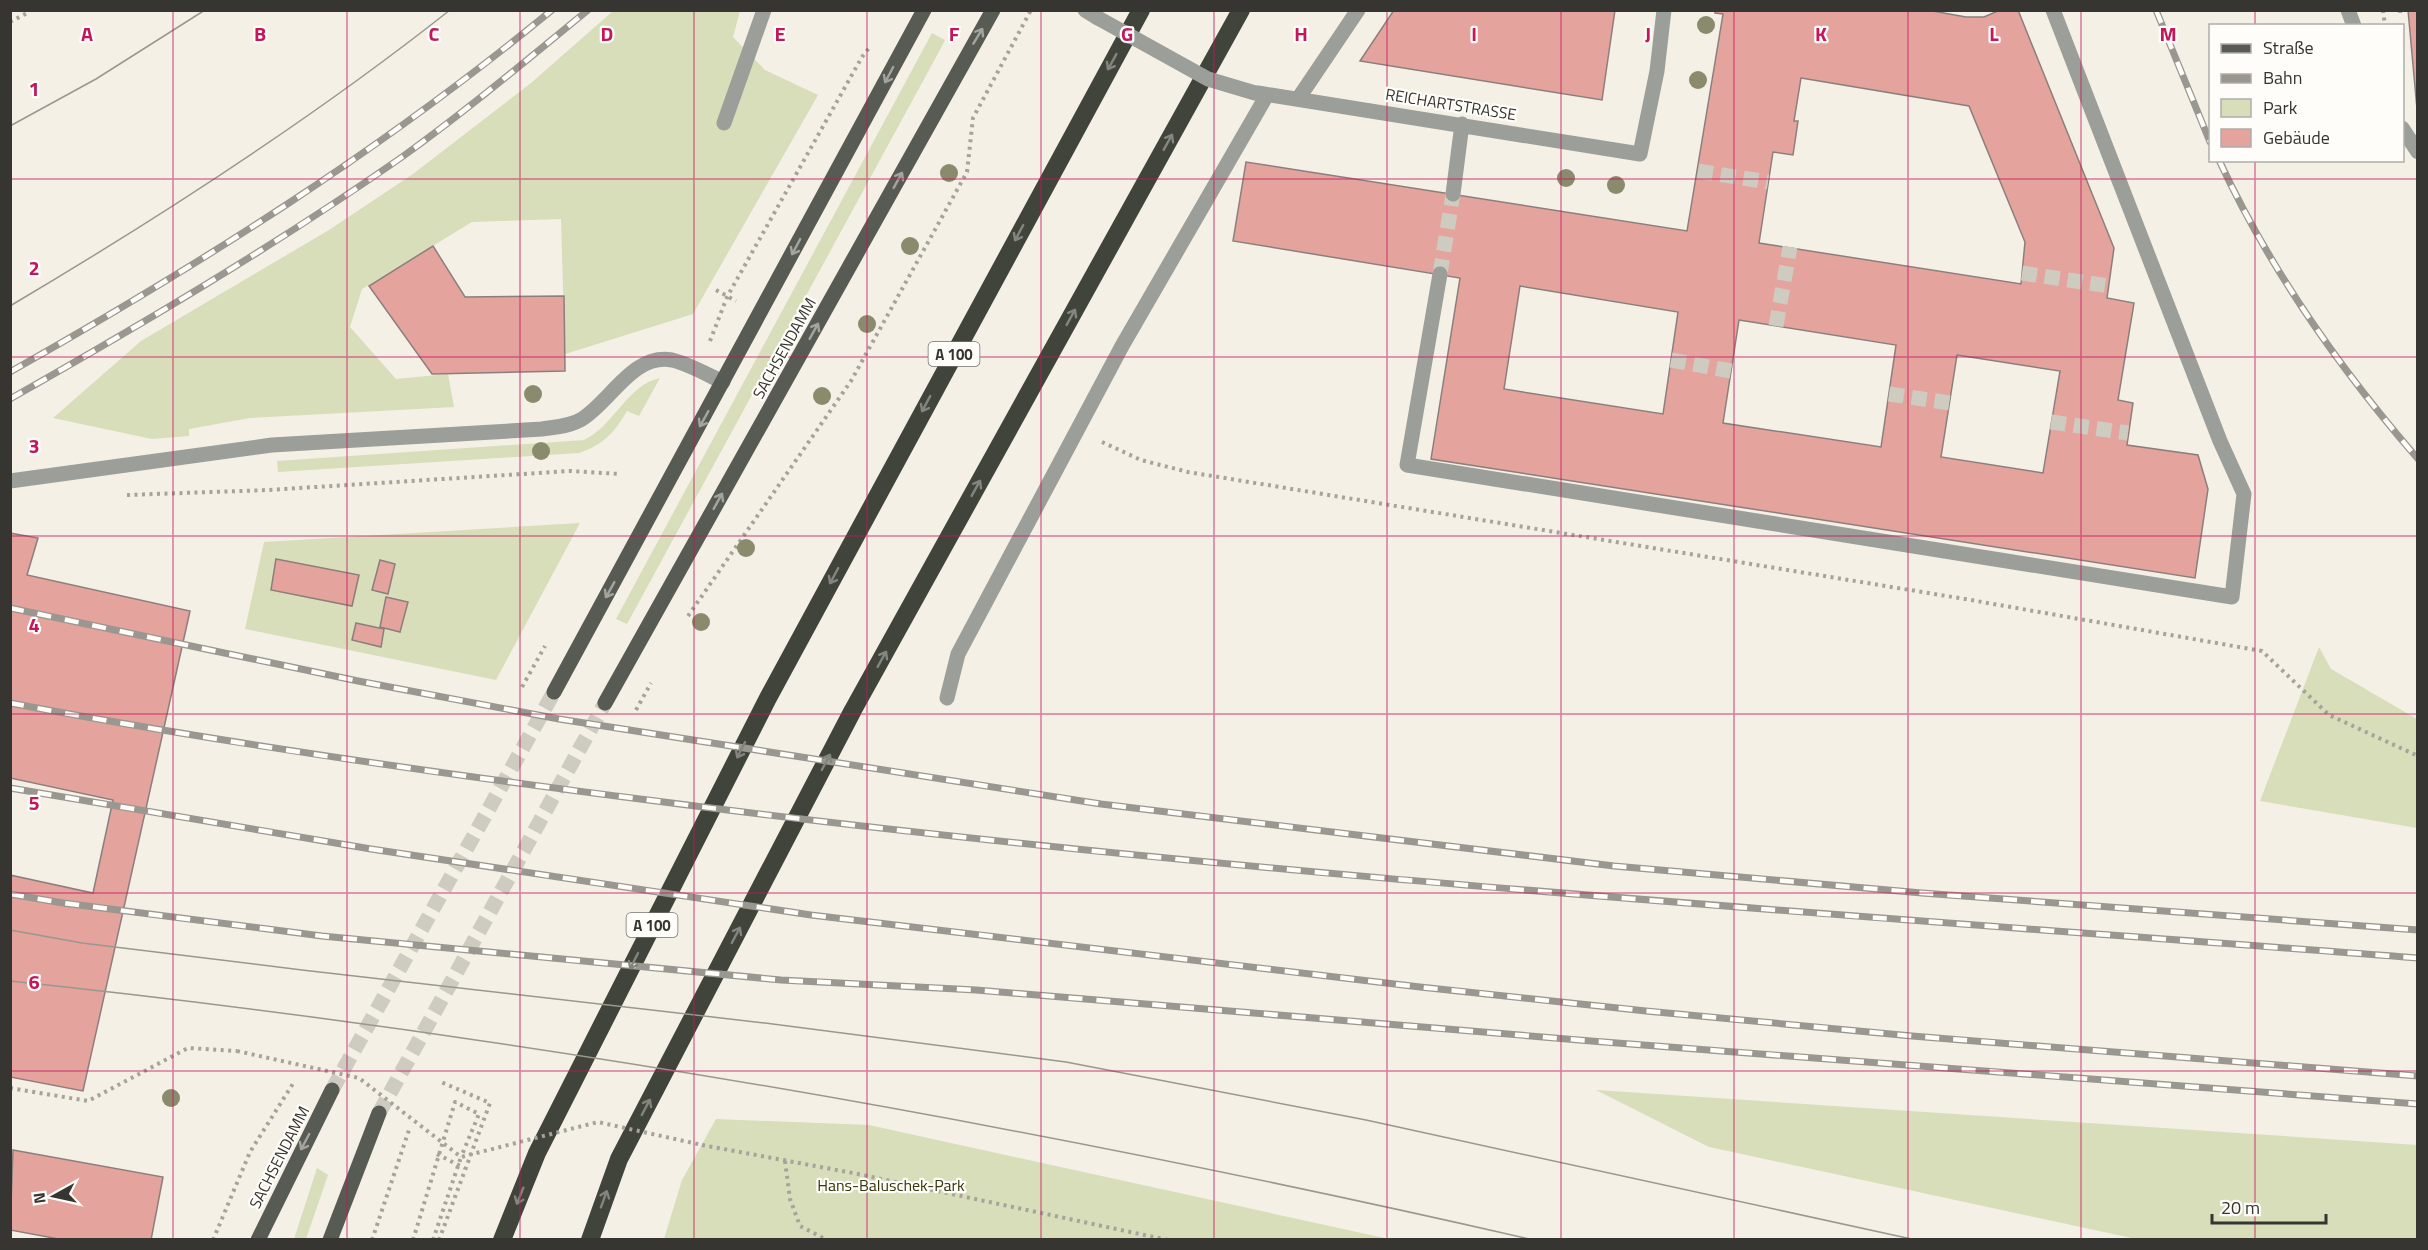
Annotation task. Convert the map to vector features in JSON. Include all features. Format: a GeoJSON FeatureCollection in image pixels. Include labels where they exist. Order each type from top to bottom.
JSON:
{"type":"FeatureCollection","features":[{"type":"Feature","properties":{"kind":"highway","name":"A 100"},"geometry":{"type":"LineString","coordinates":[[502,1239],[537,1153],[768,698],[1141,10]]}},
{"type":"Feature","properties":{"kind":"highway"},"geometry":{"type":"LineString","coordinates":[[590,1239],[618,1159],[853,710],[1241,10]]}},
{"type":"Feature","properties":{"kind":"main road"},"geometry":{"type":"LineString","coordinates":[[554,692],[924,10]]}},
{"type":"Feature","properties":{"kind":"main road","name":"SACHSENDAMM"},"geometry":{"type":"LineString","coordinates":[[605,703],[993,10]]}},
{"type":"Feature","properties":{"kind":"main road","name":"SACHSENDAMM"},"geometry":{"type":"LineString","coordinates":[[258,1239],[332,1090]]}},
{"type":"Feature","properties":{"kind":"main road"},"geometry":{"type":"LineString","coordinates":[[330,1239],[379,1113]]}},
{"type":"Feature","properties":{"kind":"street"},"geometry":{"type":"LineString","coordinates":[[724,123],[764,10]]}},
{"type":"Feature","properties":{"kind":"street"},"geometry":{"type":"LineString","coordinates":[[1298,99],[1358,10]]}},
{"type":"Feature","properties":{"kind":"street","name":"REICHARTSTRASSE"},"geometry":{"type":"LineString","coordinates":[[1091,14],[1208,78],[1261,94],[1640,154],[1657,71],[1664,10]]}},
{"type":"Feature","properties":{"kind":"street"},"geometry":{"type":"LineString","coordinates":[[1440,274],[1407,465],[2232,597],[2244,494],[2216,430],[2053,10]]}},
{"type":"Feature","properties":{"kind":"street"},"geometry":{"type":"LineString","coordinates":[[947,698],[958,654],[1122,346],[1261,94]]}},
{"type":"Feature","properties":{"kind":"street"},"geometry":{"type":"LineString","coordinates":[[1453,194],[1461,124]]}},
{"type":"Feature","properties":{"kind":"street"},"geometry":{"type":"LineString","coordinates":[[2404,130],[2418,152]]}},
{"type":"Feature","properties":{"kind":"street"},"geometry":{"type":"LineString","coordinates":[[10,481],[272,445],[542,429],[571,424],[581,420],[629,374],[651,362],[672,360],[723,382]]}},
{"type":"Feature","properties":{"kind":"path"},"geometry":{"type":"LineString","coordinates":[[684,622],[851,381],[967,172],[973,118],[1031,10]]}},
{"type":"Feature","properties":{"kind":"path"},"geometry":{"type":"LineString","coordinates":[[10,22],[29,12]]}},
{"type":"Feature","properties":{"kind":"path"},"geometry":{"type":"LineString","coordinates":[[716,290],[742,304]]}},
{"type":"Feature","properties":{"kind":"path"},"geometry":{"type":"LineString","coordinates":[[1077,430],[1142,460],[1188,472],[1965,599],[2262,651],[2329,715],[2418,756]]}},
{"type":"Feature","properties":{"kind":"path"},"geometry":{"type":"LineString","coordinates":[[116,496],[268,490],[570,471],[620,474]]}},
{"type":"Feature","properties":{"kind":"path"},"geometry":{"type":"LineString","coordinates":[[636,710],[652,681]]}},
{"type":"Feature","properties":{"kind":"path"},"geometry":{"type":"LineString","coordinates":[[10,1088],[88,1101],[188,1048],[237,1051],[359,1078],[461,1157]]}},
{"type":"Feature","properties":{"kind":"path"},"geometry":{"type":"LineString","coordinates":[[213,1239],[249,1152],[294,1082]]}},
{"type":"Feature","properties":{"kind":"path"},"geometry":{"type":"LineString","coordinates":[[440,1239],[490,1102],[441,1082]]}},
{"type":"Feature","properties":{"kind":"path"},"geometry":{"type":"LineString","coordinates":[[413,1239],[437,1154],[455,1102],[479,1114],[461,1157],[433,1239]]}},
{"type":"Feature","properties":{"kind":"path"},"geometry":{"type":"LineString","coordinates":[[461,1157],[598,1122],[1168,1239]]}},
{"type":"Feature","properties":{"kind":"path"},"geometry":{"type":"LineString","coordinates":[[372,1239],[409,1130]]}},
{"type":"Feature","properties":{"kind":"path"},"geometry":{"type":"LineString","coordinates":[[437,1154],[464,1168]]}},
{"type":"Feature","properties":{"kind":"path"},"geometry":{"type":"LineString","coordinates":[[785,1161],[790,1199],[800,1226],[827,1239]]}},
{"type":"Feature","properties":{"kind":"green space"},"geometry":{"type":"Polygon","coordinates":[[[613,11],[740,11],[733,37],[765,70],[818,95],[693,314],[565,354],[561,219],[472,222],[362,289],[350,327],[396,379],[448,374],[454,407],[250,418],[189,429],[189,436],[152,439],[53,418],[141,341],[329,230],[413,174],[531,83],[613,11]]]}},
{"type":"Feature","properties":{"kind":"green space"},"geometry":{"type":"Polygon","coordinates":[[[932,33],[945,40],[941,48],[627,624],[616,619],[932,33]]]}},
{"type":"Feature","properties":{"kind":"green space"},"geometry":{"type":"Polygon","coordinates":[[[660,378],[639,416],[627,411],[608,437],[579,453],[278,472],[277,461],[584,440],[595,434],[638,389],[660,378]]]}},
{"type":"Feature","properties":{"kind":"green space"},"geometry":{"type":"Polygon","coordinates":[[[580,523],[496,680],[245,629],[264,542],[580,523]]]}},
{"type":"Feature","properties":{"kind":"green space"},"geometry":{"type":"Polygon","coordinates":[[[2319,647],[2331,669],[2417,719],[2417,828],[2260,801],[2319,647]]]}},
{"type":"Feature","properties":{"kind":"green space"},"geometry":{"type":"Polygon","coordinates":[[[1596,1090],[2417,1145],[2417,1239],[2136,1239],[1709,1147],[1596,1090]]]}},
{"type":"Feature","properties":{"kind":"green space","name":"Hans-Baluschek-Park"},"geometry":{"type":"Polygon","coordinates":[[[716,1119],[869,1125],[1389,1239],[664,1239],[682,1180],[716,1119]]]}},
{"type":"Feature","properties":{"kind":"green space"},"geometry":{"type":"Polygon","coordinates":[[[317,1168],[328,1175],[306,1239],[294,1239],[317,1168]]]}},
{"type":"Feature","properties":{"kind":"building"},"geometry":{"type":"Polygon","coordinates":[[[1394,10],[1615,10],[1602,100],[1360,61],[1394,10]]]}},
{"type":"Feature","properties":{"kind":"building"},"geometry":{"type":"Polygon","coordinates":[[[1715,10],[1927,10],[1966,17],[1984,17],[2000,10],[2018,10],[2114,248],[2107,298],[2134,303],[2118,400],[2133,403],[2127,445],[2198,455],[2208,489],[2195,578],[1431,459],[1460,278],[1233,241],[1246,162],[1687,231],[1723,14],[1715,13],[1715,10]],[[1801,78],[1794,121],[1798,121],[1793,155],[1773,152],[1759,243],[2021,284],[2025,242],[1969,106],[1801,78]],[[1520,286],[1504,389],[1663,414],[1678,312],[1520,286]],[[1739,320],[1723,423],[1881,447],[1896,345],[1739,320]],[[1957,355],[1941,457],[2043,473],[2060,371],[1957,355]]]}},
{"type":"Feature","properties":{"kind":"building"},"geometry":{"type":"Polygon","coordinates":[[[2408,10],[2418,10],[2417,109],[2408,10]]]}},
{"type":"Feature","properties":{"kind":"building"},"geometry":{"type":"Polygon","coordinates":[[[433,246],[465,297],[564,296],[565,371],[432,374],[369,286],[433,246]]]}},
{"type":"Feature","properties":{"kind":"building"},"geometry":{"type":"Polygon","coordinates":[[[10,533],[38,538],[27,575],[190,611],[83,1091],[10,1077],[10,875],[93,893],[113,800],[10,778],[10,533]]]}},
{"type":"Feature","properties":{"kind":"building"},"geometry":{"type":"Polygon","coordinates":[[[276,559],[359,575],[352,606],[271,590],[276,559]]]}},
{"type":"Feature","properties":{"kind":"building"},"geometry":{"type":"Polygon","coordinates":[[[380,560],[395,564],[388,594],[372,590],[380,560]]]}},
{"type":"Feature","properties":{"kind":"building"},"geometry":{"type":"Polygon","coordinates":[[[386,597],[408,602],[400,632],[380,627],[386,597]]]}},
{"type":"Feature","properties":{"kind":"building"},"geometry":{"type":"Polygon","coordinates":[[[356,623],[384,629],[381,647],[352,640],[356,623]]]}},
{"type":"Feature","properties":{"kind":"building"},"geometry":{"type":"Polygon","coordinates":[[[13,1150],[163,1177],[151,1240],[64,1240],[10,1230],[13,1150]]]}},
{"type":"Feature","properties":{"kind":"tunnel"},"geometry":{"type":"LineString","coordinates":[[1698,171],[1768,182]]}},
{"type":"Feature","properties":{"kind":"tunnel"},"geometry":{"type":"LineString","coordinates":[[1440,274],[1453,194]]}},
{"type":"Feature","properties":{"kind":"tunnel"},"geometry":{"type":"LineString","coordinates":[[1776,326],[1790,247]]}},
{"type":"Feature","properties":{"kind":"tunnel"},"geometry":{"type":"LineString","coordinates":[[2022,273],[2109,286]]}},
{"type":"Feature","properties":{"kind":"tunnel"},"geometry":{"type":"LineString","coordinates":[[1671,360],[1731,371]]}},
{"type":"Feature","properties":{"kind":"tunnel"},"geometry":{"type":"LineString","coordinates":[[1889,394],[1950,403]]}},
{"type":"Feature","properties":{"kind":"tunnel"},"geometry":{"type":"LineString","coordinates":[[2051,422],[2128,433]]}},
{"type":"Feature","properties":{"kind":"tunnel"},"geometry":{"type":"LineString","coordinates":[[332,1090],[554,692]]}},
{"type":"Feature","properties":{"kind":"tunnel"},"geometry":{"type":"LineString","coordinates":[[379,1113],[605,703]]}},
{"type":"Feature","properties":{"kind":"tram line"},"geometry":{"type":"LineString","coordinates":[[10,126],[96,79],[205,10]]}},
{"type":"Feature","properties":{"kind":"tram line"},"geometry":{"type":"LineString","coordinates":[[10,306],[235,166],[344,90],[450,10]]}},
{"type":"Feature","properties":{"kind":"tram line"},"geometry":{"type":"LineString","coordinates":[[10,930],[82,943],[765,1023],[1066,1062],[1366,1120],[1916,1240]]}},
{"type":"Feature","properties":{"kind":"tram line"},"geometry":{"type":"LineString","coordinates":[[10,981],[394,1028],[585,1056],[776,1088],[1156,1159],[1534,1240]]}},
{"type":"Feature","properties":{"kind":"railway"},"geometry":{"type":"LineString","coordinates":[[10,372],[151,290],[289,203],[422,110],[552,10]]}},
{"type":"Feature","properties":{"kind":"railway"},"geometry":{"type":"LineString","coordinates":[[10,399],[209,282],[354,190],[449,122],[588,10]]}},
{"type":"Feature","properties":{"kind":"railway"},"geometry":{"type":"LineString","coordinates":[[2156,10],[2209,140]]}},
{"type":"Feature","properties":{"kind":"railway"},"geometry":{"type":"LineString","coordinates":[[2220,162],[2260,240],[2308,316],[2361,389],[2418,459]]}},
{"type":"Feature","properties":{"kind":"railway"},"geometry":{"type":"LineString","coordinates":[[10,608],[358,681],[559,719],[1101,804],[1614,866],[1922,893],[2418,930]]}},
{"type":"Feature","properties":{"kind":"railway"},"geometry":{"type":"LineString","coordinates":[[10,703],[249,744],[488,779],[869,827],[1311,872],[1532,891],[2418,958]]}},
{"type":"Feature","properties":{"kind":"railway"},"geometry":{"type":"LineString","coordinates":[[10,788],[371,849],[811,915],[1420,987],[1646,1011],[1912,1036],[2418,1076]]}},
{"type":"Feature","properties":{"kind":"railway"},"geometry":{"type":"LineString","coordinates":[[10,894],[63,903],[322,936],[781,980],[976,990],[1591,1041],[2418,1104]]}}]}
